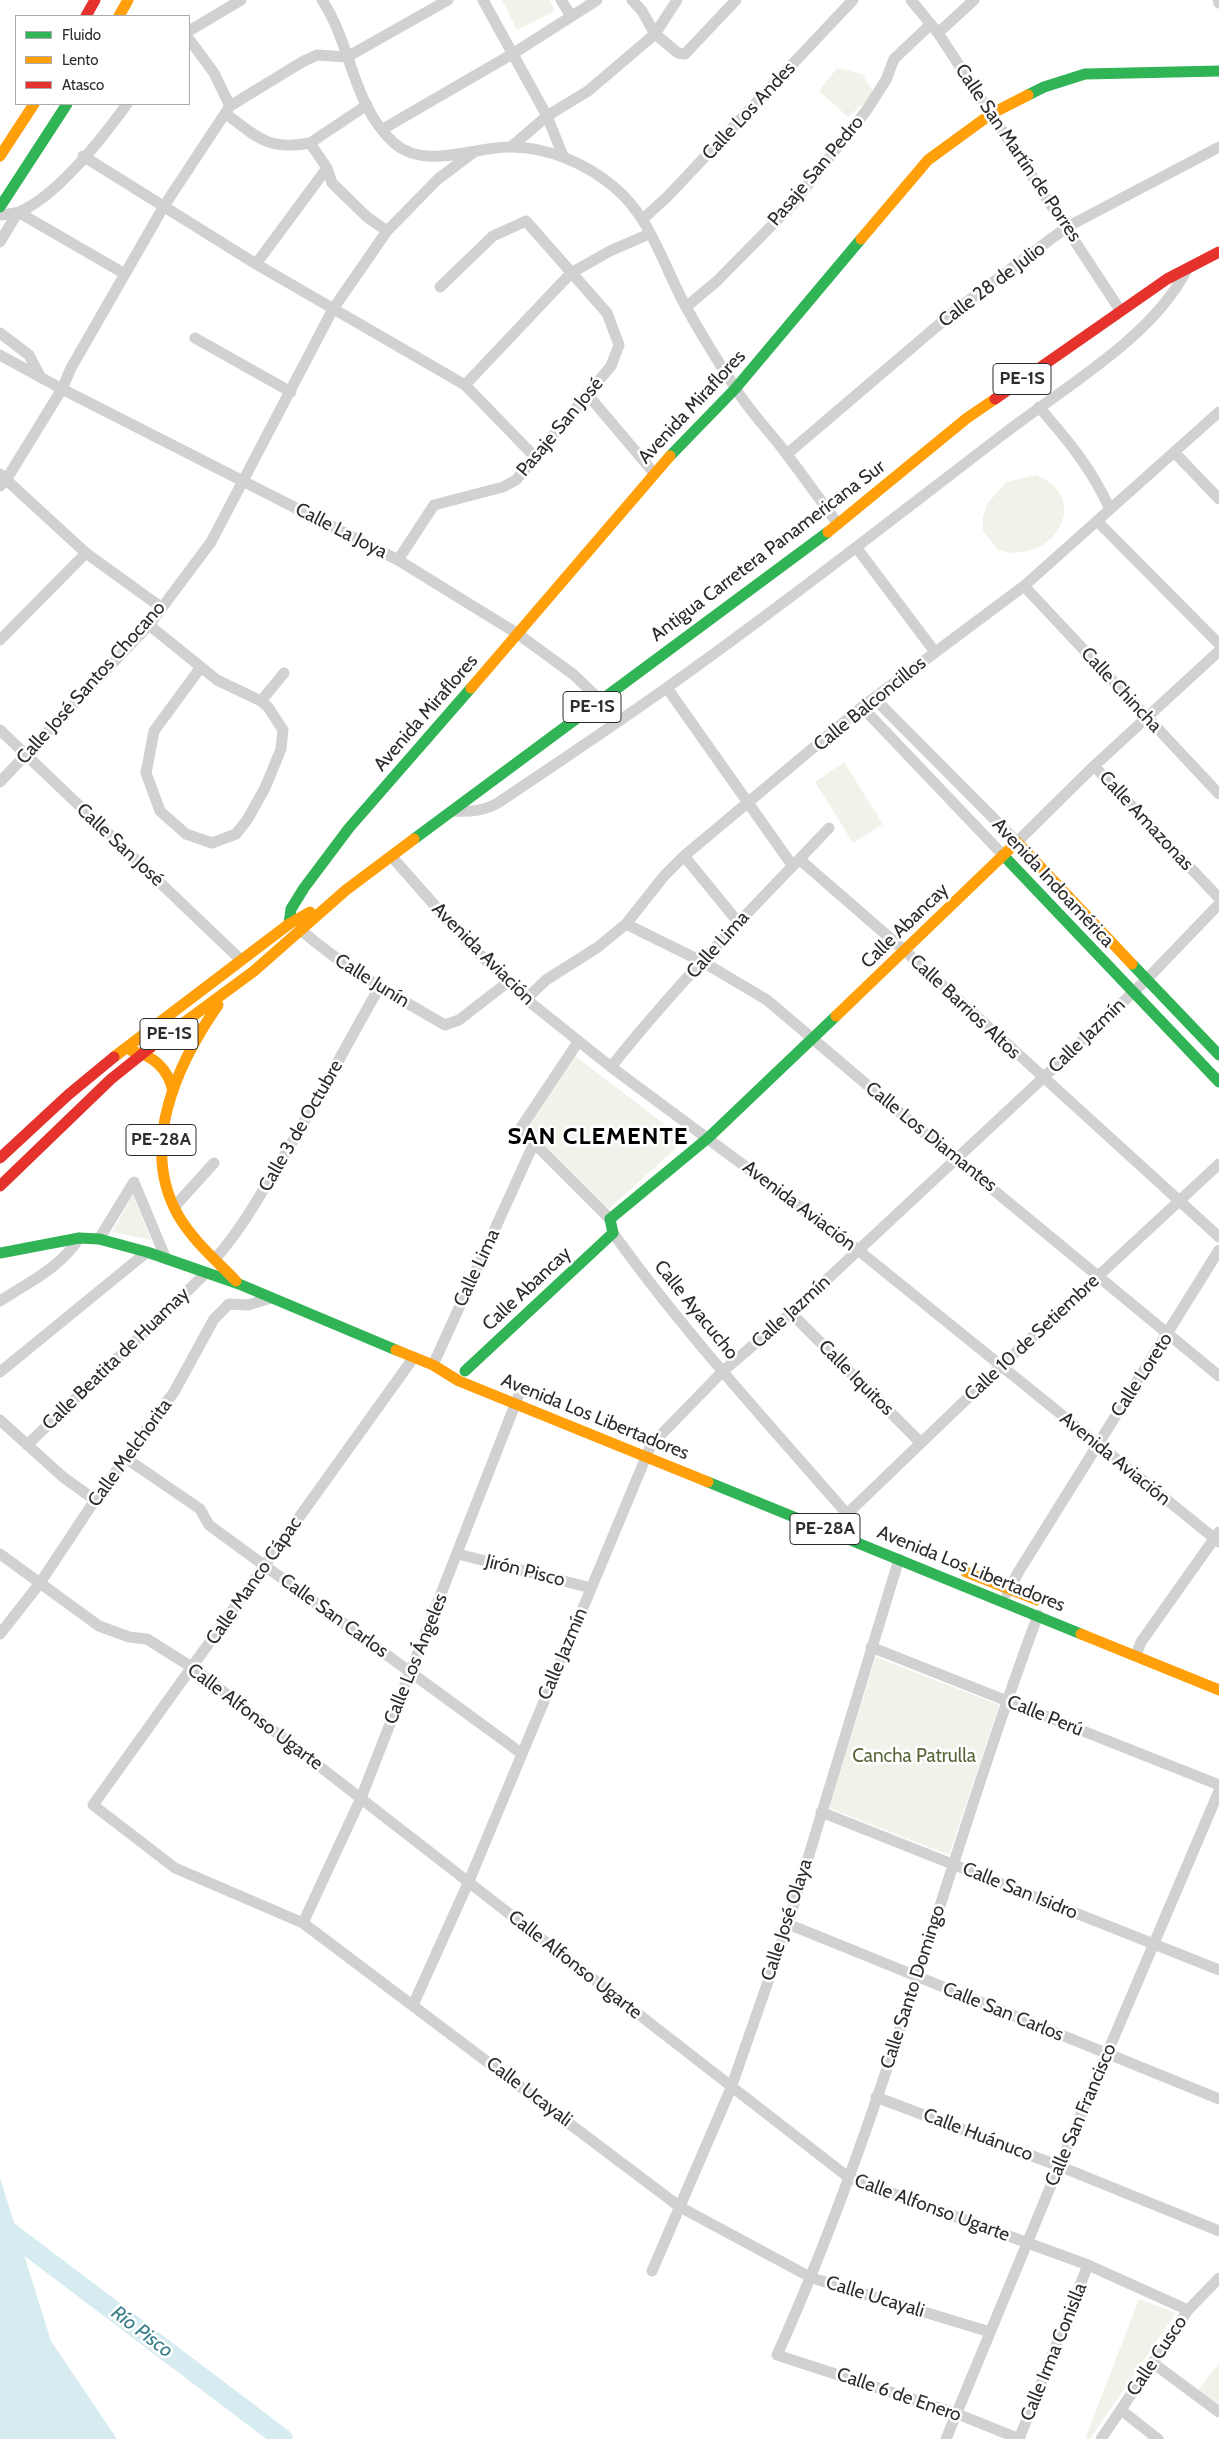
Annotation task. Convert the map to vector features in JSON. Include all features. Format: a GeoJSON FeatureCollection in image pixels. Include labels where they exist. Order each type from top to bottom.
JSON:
{"type":"FeatureCollection","features":[{"type":"Feature","properties":{"kind":"main road"},"geometry":{"type":"LineString","coordinates":[[87,15],[95,0]]}},
{"type":"Feature","properties":{"kind":"main road"},"geometry":{"type":"LineString","coordinates":[[119,15],[128,0]]}},
{"type":"Feature","properties":{"kind":"main road","name":"Avenida Miraflores"},"geometry":{"type":"LineString","coordinates":[[289,924],[291,909],[323,860],[654,473],[735,389],[928,160],[991,114],[1044,86],[1085,74],[1219,70]]}},
{"type":"Feature","properties":{"kind":"main road"},"geometry":{"type":"LineString","coordinates":[[0,156],[33,105]]}},
{"type":"Feature","properties":{"kind":"main road"},"geometry":{"type":"LineString","coordinates":[[0,207],[65,105]]}},
{"type":"Feature","properties":{"kind":"main road","name":"Antigua Carretera Panamericana Sur"},"geometry":{"type":"LineString","coordinates":[[0,1158],[68,1095],[122,1049],[289,924],[346,890],[392,857],[838,524],[966,418],[1167,279],[1219,252]]}},
{"type":"Feature","properties":{"kind":"main road","name":"Calle Abancay"},"geometry":{"type":"LineString","coordinates":[[610,1219],[708,1138],[813,1040],[1017,842]]}},
{"type":"Feature","properties":{"kind":"main road","name":"Avenida Indoamérica"},"geometry":{"type":"LineString","coordinates":[[1017,842],[1219,1055]]}},
{"type":"Feature","properties":{"kind":"main road","name":"Avenida Indoamérica"},"geometry":{"type":"LineString","coordinates":[[1004,855],[1219,1082]]}},
{"type":"Feature","properties":{"kind":"main road","name":"Antigua Carretera Panamericana Sur"},"geometry":{"type":"LineString","coordinates":[[0,1186],[30,1155],[143,1053],[231,988],[302,931],[346,890]]}},
{"type":"Feature","properties":{"kind":"main road","name":"PE-28A"},"geometry":{"type":"LineString","coordinates":[[231,988],[204,1023],[173,1091],[161,1141],[164,1178],[178,1215],[239,1284]]}},
{"type":"Feature","properties":{"kind":"main road"},"geometry":{"type":"LineString","coordinates":[[122,1049],[150,1055],[165,1070],[172,1081],[173,1091]]}},
{"type":"Feature","properties":{"kind":"main road","name":"Calle Ayacucho"},"geometry":{"type":"LineString","coordinates":[[610,1219],[614,1233]]}},
{"type":"Feature","properties":{"kind":"main road","name":"Calle Abancay"},"geometry":{"type":"LineString","coordinates":[[470,1372],[614,1233]]}},
{"type":"Feature","properties":{"kind":"main road","name":"Avenida Los Libertadores"},"geometry":{"type":"LineString","coordinates":[[2,1251],[78,1238],[99,1238],[147,1252],[239,1284],[433,1365],[459,1381],[1219,1690]]}},
{"type":"Feature","properties":{"kind":"main road"},"geometry":{"type":"LineString","coordinates":[[200,1271],[215,1259]]}},
{"type":"Feature","properties":{"kind":"main road","name":"Avenida Los Libertadores"},"geometry":{"type":"LineString","coordinates":[[433,1365],[470,1372]]}},
{"type":"Feature","properties":{"kind":"main road","name":"Avenida Los Libertadores"},"geometry":{"type":"LineString","coordinates":[[954,1567],[1044,1603]]}},
{"type":"Feature","properties":{"kind":"street"},"geometry":{"type":"LineString","coordinates":[[190,29],[241,0]]}},
{"type":"Feature","properties":{"kind":"street"},"geometry":{"type":"LineString","coordinates":[[322,0],[340,34],[367,105],[395,144],[411,152],[430,156],[511,147],[563,156],[595,172],[616,188],[643,219],[686,307],[735,389],[787,454],[838,524]]}},
{"type":"Feature","properties":{"kind":"street"},"geometry":{"type":"LineString","coordinates":[[162,608],[86,554],[2,480],[62,389],[71,368],[164,206],[228,110],[279,75],[317,55],[347,56],[448,0]]}},
{"type":"Feature","properties":{"kind":"street"},"geometry":{"type":"LineString","coordinates":[[483,0],[514,53],[547,116],[563,156]]}},
{"type":"Feature","properties":{"kind":"street"},"geometry":{"type":"LineString","coordinates":[[561,0],[571,16]]}},
{"type":"Feature","properties":{"kind":"street"},"geometry":{"type":"LineString","coordinates":[[383,129],[514,53],[597,0]]}},
{"type":"Feature","properties":{"kind":"street"},"geometry":{"type":"LineString","coordinates":[[632,0],[642,11],[655,34],[678,54],[685,54],[736,0]]}},
{"type":"Feature","properties":{"kind":"street"},"geometry":{"type":"LineString","coordinates":[[511,147],[547,116],[588,91],[655,34],[677,0]]}},
{"type":"Feature","properties":{"kind":"street","name":"Calle Los Andes"},"geometry":{"type":"LineString","coordinates":[[643,219],[668,196],[853,0]]}},
{"type":"Feature","properties":{"kind":"street","name":"Calle San Martín de Porres"},"geometry":{"type":"LineString","coordinates":[[911,0],[934,29],[1067,227],[1120,310]]}},
{"type":"Feature","properties":{"kind":"street","name":"Pasaje San Pedro"},"geometry":{"type":"LineString","coordinates":[[686,307],[717,281],[792,205],[866,111],[886,80],[894,59],[974,0]]}},
{"type":"Feature","properties":{"kind":"street"},"geometry":{"type":"LineString","coordinates":[[190,41],[214,73],[228,110],[259,139],[274,146],[310,143],[367,105]]}},
{"type":"Feature","properties":{"kind":"street"},"geometry":{"type":"LineString","coordinates":[[0,215],[18,212],[46,195],[102,137],[126,105]]}},
{"type":"Feature","properties":{"kind":"street"},"geometry":{"type":"LineString","coordinates":[[310,143],[327,168],[332,183],[387,231]]}},
{"type":"Feature","properties":{"kind":"street","name":"Calle 28 de Julio"},"geometry":{"type":"LineString","coordinates":[[787,454],[956,310],[1067,227],[1219,147]]}},
{"type":"Feature","properties":{"kind":"street","name":"Calle José Santos Chocano"},"geometry":{"type":"LineString","coordinates":[[0,782],[149,625],[162,608],[211,542],[245,481],[333,309],[387,231],[438,180],[474,152]]}},
{"type":"Feature","properties":{"kind":"street"},"geometry":{"type":"LineString","coordinates":[[83,156],[256,264],[465,385],[536,458]]}},
{"type":"Feature","properties":{"kind":"street"},"geometry":{"type":"LineString","coordinates":[[256,264],[327,168]]}},
{"type":"Feature","properties":{"kind":"street"},"geometry":{"type":"LineString","coordinates":[[0,242],[18,212]]}},
{"type":"Feature","properties":{"kind":"street"},"geometry":{"type":"LineString","coordinates":[[18,212],[125,274]]}},
{"type":"Feature","properties":{"kind":"street","name":"Pasaje San José"},"geometry":{"type":"LineString","coordinates":[[398,560],[434,505],[503,488],[516,480],[612,366],[619,345],[607,313],[526,221],[493,236],[440,286]]}},
{"type":"Feature","properties":{"kind":"street"},"geometry":{"type":"LineString","coordinates":[[465,385],[571,272],[610,251],[649,234]]}},
{"type":"Feature","properties":{"kind":"street"},"geometry":{"type":"LineString","coordinates":[[453,811],[472,812],[498,804],[667,688],[1039,407],[1122,347],[1177,288],[1186,269]]}},
{"type":"Feature","properties":{"kind":"street"},"geometry":{"type":"LineString","coordinates":[[0,333],[29,356],[41,378]]}},
{"type":"Feature","properties":{"kind":"street"},"geometry":{"type":"LineString","coordinates":[[195,338],[291,392]]}},
{"type":"Feature","properties":{"kind":"street","name":"Calle La Joya"},"geometry":{"type":"LineString","coordinates":[[0,355],[62,389],[398,560],[518,634],[574,676],[601,701]]}},
{"type":"Feature","properties":{"kind":"street"},"geometry":{"type":"LineString","coordinates":[[588,395],[654,473]]}},
{"type":"Feature","properties":{"kind":"street"},"geometry":{"type":"LineString","coordinates":[[1039,407],[1084,460],[1098,483],[1110,509]]}},
{"type":"Feature","properties":{"kind":"street","name":"Calle Balconcillos"},"geometry":{"type":"LineString","coordinates":[[526,999],[546,980],[598,946],[626,924],[664,876],[684,856],[749,804],[862,707],[1024,586],[1219,412]]}},
{"type":"Feature","properties":{"kind":"street"},"geometry":{"type":"LineString","coordinates":[[1174,452],[1219,499]]}},
{"type":"Feature","properties":{"kind":"street"},"geometry":{"type":"LineString","coordinates":[[1097,521],[1219,644]]}},
{"type":"Feature","properties":{"kind":"street"},"geometry":{"type":"LineString","coordinates":[[856,547],[935,652]]}},
{"type":"Feature","properties":{"kind":"street"},"geometry":{"type":"LineString","coordinates":[[0,640],[86,554]]}},
{"type":"Feature","properties":{"kind":"street","name":"Calle Chincha"},"geometry":{"type":"LineString","coordinates":[[1024,586],[1219,794]]}},
{"type":"Feature","properties":{"kind":"street"},"geometry":{"type":"LineString","coordinates":[[149,625],[201,667],[217,680],[238,692],[261,701],[268,707],[283,730],[281,749],[265,788],[252,812],[236,834],[212,843],[186,834],[160,811],[146,773],[154,731],[201,667]]}},
{"type":"Feature","properties":{"kind":"street","name":"Calle Abancay"},"geometry":{"type":"LineString","coordinates":[[1017,842],[1094,766],[1219,651]]}},
{"type":"Feature","properties":{"kind":"street"},"geometry":{"type":"LineString","coordinates":[[261,701],[284,673]]}},
{"type":"Feature","properties":{"kind":"street","name":"Calle Barrios Altos"},"geometry":{"type":"LineString","coordinates":[[667,688],[749,804],[796,862],[905,951],[1219,1237]]}},
{"type":"Feature","properties":{"kind":"street","name":"Avenida Indoamérica"},"geometry":{"type":"LineString","coordinates":[[874,698],[1017,842]]}},
{"type":"Feature","properties":{"kind":"street","name":"Avenida Indoamérica"},"geometry":{"type":"LineString","coordinates":[[862,707],[1004,855]]}},
{"type":"Feature","properties":{"kind":"street","name":"Calle San José"},"geometry":{"type":"LineString","coordinates":[[0,730],[25,756],[241,960]]}},
{"type":"Feature","properties":{"kind":"street","name":"Calle Amazonas"},"geometry":{"type":"LineString","coordinates":[[1094,766],[1219,898]]}},
{"type":"Feature","properties":{"kind":"street","name":"Calle Lima"},"geometry":{"type":"LineString","coordinates":[[611,1067],[649,1019],[738,922],[829,828]]}},
{"type":"Feature","properties":{"kind":"street"},"geometry":{"type":"LineString","coordinates":[[684,856],[738,922]]}},
{"type":"Feature","properties":{"kind":"street","name":"Avenida Aviación"},"geometry":{"type":"LineString","coordinates":[[392,857],[468,943],[526,999],[578,1042],[858,1250],[1000,1367],[1218,1537]]}},
{"type":"Feature","properties":{"kind":"street","name":"Calle Jazmín"},"geometry":{"type":"LineString","coordinates":[[413,2005],[469,1881],[652,1445],[723,1371],[792,1313],[1147,979],[1219,904]]}},
{"type":"Feature","properties":{"kind":"street","name":"Calle Los Diamantes"},"geometry":{"type":"LineString","coordinates":[[626,924],[703,962],[767,1000],[1219,1376]]}},
{"type":"Feature","properties":{"kind":"street","name":"Calle Junín"},"geometry":{"type":"LineString","coordinates":[[302,931],[328,954],[379,988],[446,1024],[459,1020],[508,982]]}},
{"type":"Feature","properties":{"kind":"street","name":"Calle 3 de Octubre"},"geometry":{"type":"LineString","coordinates":[[215,1259],[230,1242],[325,1088],[379,988]]}},
{"type":"Feature","properties":{"kind":"street","name":"Calle Ayacucho"},"geometry":{"type":"LineString","coordinates":[[578,1042],[520,1129],[610,1219]]}},
{"type":"Feature","properties":{"kind":"street","name":"Calle Lima"},"geometry":{"type":"LineString","coordinates":[[433,1365],[534,1143]]}},
{"type":"Feature","properties":{"kind":"street"},"geometry":{"type":"LineString","coordinates":[[175,1206],[214,1163]]}},
{"type":"Feature","properties":{"kind":"street","name":"Calle 10 de Setiembre"},"geometry":{"type":"LineString","coordinates":[[845,1520],[1000,1367],[1219,1164]]}},
{"type":"Feature","properties":{"kind":"street"},"geometry":{"type":"LineString","coordinates":[[99,1238],[134,1182],[166,1259]]}},
{"type":"Feature","properties":{"kind":"street","name":"Calle Ayacucho"},"geometry":{"type":"LineString","coordinates":[[614,1233],[634,1261],[845,1520]]}},
{"type":"Feature","properties":{"kind":"street"},"geometry":{"type":"LineString","coordinates":[[0,1301],[61,1260],[71,1251],[78,1238]]}},
{"type":"Feature","properties":{"kind":"street","name":"Calle Loreto"},"geometry":{"type":"LineString","coordinates":[[1004,1602],[1009,1589],[1219,1250]]}},
{"type":"Feature","properties":{"kind":"street"},"geometry":{"type":"LineString","coordinates":[[0,1372],[147,1252]]}},
{"type":"Feature","properties":{"kind":"street","name":"Calle Beatita de Huamay"},"geometry":{"type":"LineString","coordinates":[[27,1446],[200,1271]]}},
{"type":"Feature","properties":{"kind":"street","name":"Calle Melchorita"},"geometry":{"type":"LineString","coordinates":[[0,1634],[40,1583],[95,1500],[127,1459],[174,1392],[214,1320],[229,1304],[248,1305],[271,1298]]}},
{"type":"Feature","properties":{"kind":"street","name":"Calle Iquitos"},"geometry":{"type":"LineString","coordinates":[[792,1313],[921,1443]]}},
{"type":"Feature","properties":{"kind":"street","name":"Calle Manco Cápac"},"geometry":{"type":"LineString","coordinates":[[93,1805],[414,1357]]}},
{"type":"Feature","properties":{"kind":"street","name":"Calle Los Ángeles"},"geometry":{"type":"LineString","coordinates":[[303,1923],[361,1798],[412,1672],[520,1392]]}},
{"type":"Feature","properties":{"kind":"street"},"geometry":{"type":"LineString","coordinates":[[0,1420],[63,1477],[95,1500]]}},
{"type":"Feature","properties":{"kind":"street","name":"Calle San Carlos"},"geometry":{"type":"LineString","coordinates":[[127,1459],[200,1509],[209,1525],[264,1566],[522,1753]]}},
{"type":"Feature","properties":{"kind":"street"},"geometry":{"type":"LineString","coordinates":[[840,1535],[845,1520]]}},
{"type":"Feature","properties":{"kind":"street"},"geometry":{"type":"LineString","coordinates":[[1136,1655],[1141,1642],[1218,1537]]}},
{"type":"Feature","properties":{"kind":"street","name":"Calle Alfonso Ugarte"},"geometry":{"type":"LineString","coordinates":[[0,1554],[99,1626],[128,1637],[147,1639],[193,1668],[848,2178],[1088,2265],[1188,2310]]}},
{"type":"Feature","properties":{"kind":"street","name":"Jirón Pisco"},"geometry":{"type":"LineString","coordinates":[[458,1554],[592,1588]]}},
{"type":"Feature","properties":{"kind":"street","name":"Calle José Olaya"},"geometry":{"type":"LineString","coordinates":[[652,2272],[731,2088],[788,1924],[899,1559]]}},
{"type":"Feature","properties":{"kind":"street","name":"Calle Santo Domingo"},"geometry":{"type":"LineString","coordinates":[[777,2355],[812,2278],[848,2178],[954,1864],[1006,1701],[1038,1615]]}},
{"type":"Feature","properties":{"kind":"street","name":"Calle Perú"},"geometry":{"type":"LineString","coordinates":[[871,1647],[1219,1785]]}},
{"type":"Feature","properties":{"kind":"street","name":"Calle San Francisco"},"geometry":{"type":"LineString","coordinates":[[946,2439],[1059,2166],[1155,1945],[1219,1791]]}},
{"type":"Feature","properties":{"kind":"street","name":"Calle Ucayali"},"geometry":{"type":"LineString","coordinates":[[93,1805],[175,1868],[303,1923],[680,2207],[812,2278],[990,2332]]}},
{"type":"Feature","properties":{"kind":"street","name":"Calle San Isidro"},"geometry":{"type":"LineString","coordinates":[[821,1812],[1219,1970]]}},
{"type":"Feature","properties":{"kind":"street","name":"Calle San Carlos"},"geometry":{"type":"LineString","coordinates":[[788,1924],[916,1978],[1219,2099]]}},
{"type":"Feature","properties":{"kind":"street","name":"Calle Huánuco"},"geometry":{"type":"LineString","coordinates":[[876,2097],[1059,2166],[1219,2231]]}},
{"type":"Feature","properties":{"kind":"street","name":"Calle Irma Conislla"},"geometry":{"type":"LineString","coordinates":[[1019,2439],[1088,2265]]}},
{"type":"Feature","properties":{"kind":"street","name":"Calle Cusco"},"geometry":{"type":"LineString","coordinates":[[1101,2439],[1154,2364],[1188,2310],[1219,2278]]}},
{"type":"Feature","properties":{"kind":"street","name":"Calle 6 de Enero"},"geometry":{"type":"LineString","coordinates":[[777,2355],[956,2413],[1019,2439]]}},
{"type":"Feature","properties":{"kind":"street"},"geometry":{"type":"LineString","coordinates":[[1154,2364],[1219,2412]]}},
{"type":"Feature","properties":{"kind":"street"},"geometry":{"type":"LineString","coordinates":[[1120,2410],[1158,2439]]}},
{"type":"Feature","properties":{"kind":"green space"},"geometry":{"type":"Polygon","coordinates":[[[502,0],[550,0],[555,11],[517,30],[502,0]]]}},
{"type":"Feature","properties":{"kind":"green space"},"geometry":{"type":"Polygon","coordinates":[[[837,68],[862,74],[872,89],[872,96],[848,117],[819,91],[837,68]]]}},
{"type":"Feature","properties":{"kind":"green space"},"geometry":{"type":"Polygon","coordinates":[[[1036,475],[1054,486],[1063,500],[1064,514],[1059,528],[1049,540],[1034,549],[1017,553],[998,550],[983,531],[983,517],[987,504],[1006,482],[1036,475]]]}},
{"type":"Feature","properties":{"kind":"green space"},"geometry":{"type":"Polygon","coordinates":[[[844,762],[883,824],[853,843],[815,782],[844,762]]]}},
{"type":"Feature","properties":{"kind":"green space"},"geometry":{"type":"Polygon","coordinates":[[[574,1055],[685,1140],[609,1209],[527,1128],[574,1055]]]}},
{"type":"Feature","properties":{"kind":"green space"},"geometry":{"type":"Polygon","coordinates":[[[133,1195],[151,1240],[112,1232],[133,1195]]]}},
{"type":"Feature","properties":{"kind":"green space","name":"Cancha Patrulla"},"geometry":{"type":"Polygon","coordinates":[[[876,1657],[999,1705],[949,1855],[829,1808],[876,1657]]]}},
{"type":"Feature","properties":{"kind":"green space"},"geometry":{"type":"Polygon","coordinates":[[[1139,2299],[1176,2313],[1090,2439],[1085,2439],[1139,2299]]]}},
{"type":"Feature","properties":{"kind":"green space"},"geometry":{"type":"Polygon","coordinates":[[[1219,2363],[1219,2406],[1198,2390],[1219,2363]]]}},
{"type":"Feature","properties":{"kind":"shaded area"},"geometry":{"type":"Polygon","coordinates":[[[0,2178],[51,2341],[117,2439],[0,2439],[0,2178]]]}},
{"type":"Feature","properties":{"kind":"waterway","name":"Río Pisco"},"geometry":{"type":"LineString","coordinates":[[0,2225],[283,2439]]}},
{"type":"Feature","properties":{"kind":"traffic: fast"},"geometry":{"type":"LineString","coordinates":[[1028,95],[1044,87],[1085,74],[1219,71]]}},
{"type":"Feature","properties":{"kind":"traffic: fast"},"geometry":{"type":"LineString","coordinates":[[0,207],[66,105]]}},
{"type":"Feature","properties":{"kind":"traffic: fast"},"geometry":{"type":"LineString","coordinates":[[670,456],[735,389],[861,239]]}},
{"type":"Feature","properties":{"kind":"traffic: fast"},"geometry":{"type":"LineString","coordinates":[[414,839],[828,532]]}},
{"type":"Feature","properties":{"kind":"traffic: fast"},"geometry":{"type":"LineString","coordinates":[[289,924],[291,909],[304,888],[349,828],[471,688]]}},
{"type":"Feature","properties":{"kind":"traffic: fast"},"geometry":{"type":"LineString","coordinates":[[1003,855],[1219,1082]]}},
{"type":"Feature","properties":{"kind":"traffic: fast"},"geometry":{"type":"LineString","coordinates":[[1132,964],[1219,1055]]}},
{"type":"Feature","properties":{"kind":"traffic: fast"},"geometry":{"type":"LineString","coordinates":[[465,1371],[613,1233],[610,1219],[708,1138],[836,1016]]}},
{"type":"Feature","properties":{"kind":"traffic: fast"},"geometry":{"type":"LineString","coordinates":[[0,1253],[79,1238],[99,1239],[147,1252],[239,1284],[396,1350]]}},
{"type":"Feature","properties":{"kind":"traffic: fast"},"geometry":{"type":"LineString","coordinates":[[708,1482],[1081,1634]]}},
{"type":"Feature","properties":{"kind":"traffic: slow"},"geometry":{"type":"LineString","coordinates":[[120,15],[128,0]]}},
{"type":"Feature","properties":{"kind":"traffic: slow"},"geometry":{"type":"LineString","coordinates":[[861,239],[928,160],[991,114],[1028,95]]}},
{"type":"Feature","properties":{"kind":"traffic: slow"},"geometry":{"type":"LineString","coordinates":[[0,156],[33,105]]}},
{"type":"Feature","properties":{"kind":"traffic: slow"},"geometry":{"type":"LineString","coordinates":[[828,532],[967,418],[995,399]]}},
{"type":"Feature","properties":{"kind":"traffic: slow"},"geometry":{"type":"LineString","coordinates":[[471,688],[670,456]]}},
{"type":"Feature","properties":{"kind":"traffic: slow"},"geometry":{"type":"LineString","coordinates":[[151,1047],[254,971],[346,890],[414,839]]}},
{"type":"Feature","properties":{"kind":"traffic: slow"},"geometry":{"type":"LineString","coordinates":[[836,1016],[1017,842],[1132,964]]}},
{"type":"Feature","properties":{"kind":"traffic: slow"},"geometry":{"type":"LineString","coordinates":[[114,1057],[289,924],[310,912]]}},
{"type":"Feature","properties":{"kind":"traffic: slow"},"geometry":{"type":"LineString","coordinates":[[218,1005],[189,1053],[177,1079],[168,1106],[163,1134],[162,1161],[167,1189],[178,1215],[198,1242],[236,1281]]}},
{"type":"Feature","properties":{"kind":"traffic: slow"},"geometry":{"type":"LineString","coordinates":[[132,1051],[154,1060],[168,1076],[173,1091]]}},
{"type":"Feature","properties":{"kind":"traffic: slow"},"geometry":{"type":"LineString","coordinates":[[396,1350],[433,1365],[459,1381],[708,1482]]}},
{"type":"Feature","properties":{"kind":"traffic: slow"},"geometry":{"type":"LineString","coordinates":[[966,1572],[1037,1600]]}},
{"type":"Feature","properties":{"kind":"traffic: slow"},"geometry":{"type":"LineString","coordinates":[[1081,1634],[1219,1690]]}},
{"type":"Feature","properties":{"kind":"traffic: jam"},"geometry":{"type":"LineString","coordinates":[[87,15],[95,0]]}},
{"type":"Feature","properties":{"kind":"traffic: jam"},"geometry":{"type":"LineString","coordinates":[[995,399],[1167,279],[1219,252]]}},
{"type":"Feature","properties":{"kind":"traffic: jam"},"geometry":{"type":"LineString","coordinates":[[0,1186],[111,1079],[151,1047]]}},
{"type":"Feature","properties":{"kind":"traffic: jam"},"geometry":{"type":"LineString","coordinates":[[0,1158],[68,1095],[114,1057]]}},
{"type":"Feature","properties":{"kind":"district","name":"SAN CLEMENTE"},"geometry":{"type":"Point","coordinates":[598,1137]}}]}
